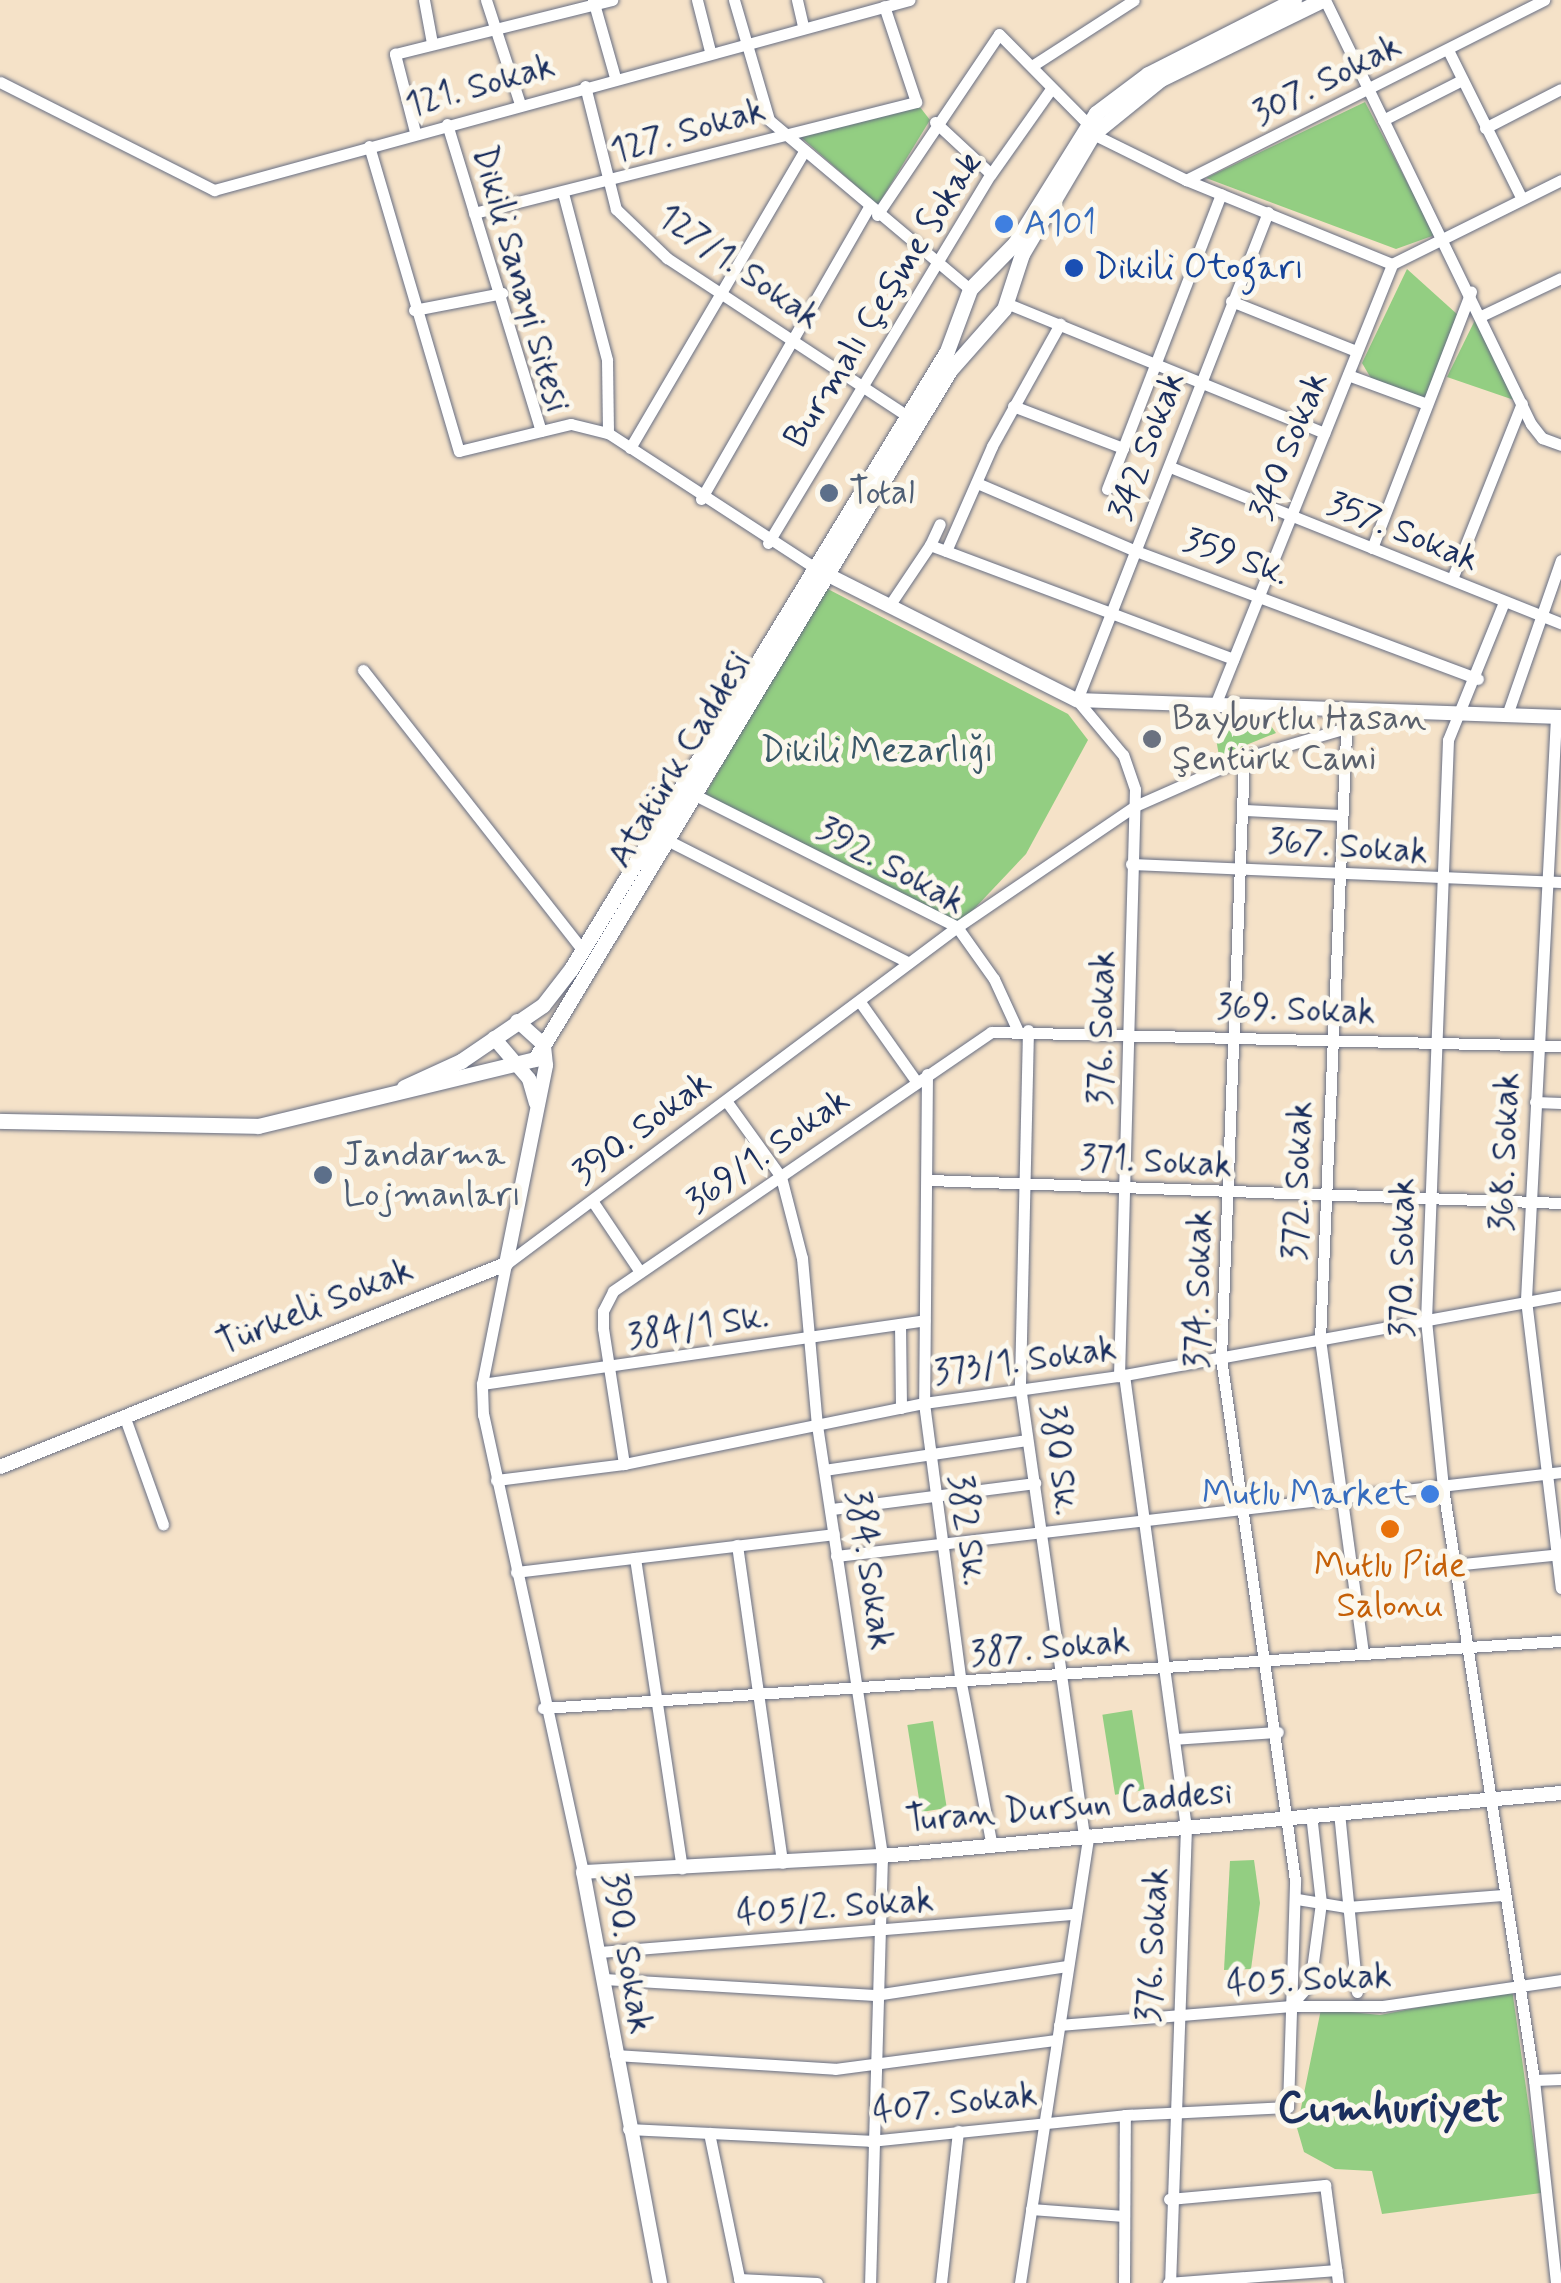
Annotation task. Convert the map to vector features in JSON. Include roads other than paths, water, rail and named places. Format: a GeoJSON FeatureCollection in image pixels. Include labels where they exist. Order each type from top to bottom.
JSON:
{"type":"FeatureCollection","features":[{"type":"Feature","properties":{"kind":"main road","name":"Atatürk Caddesi"},"geometry":{"type":"LineString","coordinates":[[0,1121],[214,1128],[334,1112],[535,1059],[697,796],[974,291],[1015,243],[1090,129],[1270,11],[1324,0]]}},
{"type":"Feature","properties":{"kind":"main road","name":"Atatürk Caddesi"},"geometry":{"type":"LineString","coordinates":[[334,1112],[403,1088],[543,1006],[583,951],[950,370],[1006,298],[1090,129]]}},
{"type":"Feature","properties":{"kind":"main road"},"geometry":{"type":"LineString","coordinates":[[974,291],[1006,298]]}},
{"type":"Feature","properties":{"kind":"main road"},"geometry":{"type":"LineString","coordinates":[[974,291],[990,318]]}},
{"type":"Feature","properties":{"kind":"street"},"geometry":{"type":"LineString","coordinates":[[424,0],[432,43]]}},
{"type":"Feature","properties":{"kind":"street"},"geometry":{"type":"LineString","coordinates":[[486,0],[520,104]]}},
{"type":"Feature","properties":{"kind":"street"},"geometry":{"type":"LineString","coordinates":[[415,132],[395,54],[493,26],[612,0]]}},
{"type":"Feature","properties":{"kind":"street"},"geometry":{"type":"LineString","coordinates":[[696,0],[710,52]]}},
{"type":"Feature","properties":{"kind":"street"},"geometry":{"type":"LineString","coordinates":[[734,0],[769,120],[872,211],[974,291]]}},
{"type":"Feature","properties":{"kind":"street"},"geometry":{"type":"LineString","coordinates":[[797,0],[803,26]]}},
{"type":"Feature","properties":{"kind":"street","name":"121. Sokak"},"geometry":{"type":"LineString","coordinates":[[0,82],[214,190],[615,77],[910,0]]}},
{"type":"Feature","properties":{"kind":"street"},"geometry":{"type":"LineString","coordinates":[[1032,66],[1134,0]]}},
{"type":"Feature","properties":{"kind":"street"},"geometry":{"type":"LineString","coordinates":[[1324,0],[1483,315],[1532,424],[1542,438],[1561,445]]}},
{"type":"Feature","properties":{"kind":"street","name":"307. Sokak"},"geometry":{"type":"LineString","coordinates":[[1186,180],[1368,92],[1544,0]]}},
{"type":"Feature","properties":{"kind":"street"},"geometry":{"type":"LineString","coordinates":[[593,2],[615,77]]}},
{"type":"Feature","properties":{"kind":"street","name":"127. Sokak"},"geometry":{"type":"LineString","coordinates":[[474,214],[916,102],[884,6]]}},
{"type":"Feature","properties":{"kind":"street"},"geometry":{"type":"LineString","coordinates":[[701,499],[789,338],[872,211],[999,34],[1090,129],[1186,180],[1392,264],[1561,180]]}},
{"type":"Feature","properties":{"kind":"street"},"geometry":{"type":"LineString","coordinates":[[1448,50],[1522,199]]}},
{"type":"Feature","properties":{"kind":"street"},"geometry":{"type":"LineString","coordinates":[[1383,120],[1462,80]]}},
{"type":"Feature","properties":{"kind":"street","name":"127/1. Sokak"},"geometry":{"type":"LineString","coordinates":[[584,86],[616,209],[636,229],[721,293],[906,415]]}},
{"type":"Feature","properties":{"kind":"street","name":"Burmalı Çeşme Sokak"},"geometry":{"type":"LineString","coordinates":[[768,543],[862,384],[940,266],[991,174],[1051,89]]}},
{"type":"Feature","properties":{"kind":"street"},"geometry":{"type":"LineString","coordinates":[[1485,128],[1561,89]]}},
{"type":"Feature","properties":{"kind":"street"},"geometry":{"type":"LineString","coordinates":[[935,122],[991,174]]}},
{"type":"Feature","properties":{"kind":"street","name":"Dikili Sanayi Sitesi"},"geometry":{"type":"LineString","coordinates":[[414,310],[459,451],[541,431],[502,293],[447,124]]}},
{"type":"Feature","properties":{"kind":"street"},"geometry":{"type":"LineString","coordinates":[[370,146],[414,310],[502,293]]}},
{"type":"Feature","properties":{"kind":"street"},"geometry":{"type":"LineString","coordinates":[[630,448],[804,150]]}},
{"type":"Feature","properties":{"kind":"street"},"geometry":{"type":"LineString","coordinates":[[563,193],[607,360],[608,433]]}},
{"type":"Feature","properties":{"kind":"street"},"geometry":{"type":"LineString","coordinates":[[1107,490],[1220,194]]}},
{"type":"Feature","properties":{"kind":"street","name":"342 Sokak"},"geometry":{"type":"LineString","coordinates":[[1076,700],[1268,212]]}},
{"type":"Feature","properties":{"kind":"street","name":"340 Sokak"},"geometry":{"type":"LineString","coordinates":[[1216,706],[1392,264]]}},
{"type":"Feature","properties":{"kind":"street"},"geometry":{"type":"LineString","coordinates":[[1483,315],[1561,279]]}},
{"type":"Feature","properties":{"kind":"street"},"geometry":{"type":"LineString","coordinates":[[1372,548],[1471,291]]}},
{"type":"Feature","properties":{"kind":"street"},"geometry":{"type":"LineString","coordinates":[[1006,298],[1060,324],[1325,432]]}},
{"type":"Feature","properties":{"kind":"street"},"geometry":{"type":"LineString","coordinates":[[1231,301],[1356,351]]}},
{"type":"Feature","properties":{"kind":"street"},"geometry":{"type":"LineString","coordinates":[[946,551],[1013,406],[1060,324]]}},
{"type":"Feature","properties":{"kind":"street"},"geometry":{"type":"LineString","coordinates":[[1348,375],[1427,404]]}},
{"type":"Feature","properties":{"kind":"street"},"geometry":{"type":"LineString","coordinates":[[1452,579],[1522,403]]}},
{"type":"Feature","properties":{"kind":"street"},"geometry":{"type":"LineString","coordinates":[[1013,406],[1123,448]]}},
{"type":"Feature","properties":{"kind":"street"},"geometry":{"type":"LineString","coordinates":[[541,431],[571,424],[608,433],[768,543],[1076,700],[1558,717]]}},
{"type":"Feature","properties":{"kind":"street","name":"357. Sokak"},"geometry":{"type":"LineString","coordinates":[[1170,467],[1561,623]]}},
{"type":"Feature","properties":{"kind":"street","name":"359 Sk."},"geometry":{"type":"LineString","coordinates":[[977,483],[1136,551],[1260,594],[1478,679]]}},
{"type":"Feature","properties":{"kind":"street"},"geometry":{"type":"LineString","coordinates":[[890,606],[940,524]]}},
{"type":"Feature","properties":{"kind":"street"},"geometry":{"type":"LineString","coordinates":[[930,544],[1234,659]]}},
{"type":"Feature","properties":{"kind":"street"},"geometry":{"type":"LineString","coordinates":[[1508,716],[1561,560]]}},
{"type":"Feature","properties":{"kind":"street","name":"370. Sokak"},"geometry":{"type":"LineString","coordinates":[[1504,602],[1478,679],[1456,716],[1448,740],[1439,880],[1426,1320],[1442,1488],[1501,1895],[1534,2080],[1557,2280]]}},
{"type":"Feature","properties":{"kind":"street"},"geometry":{"type":"LineString","coordinates":[[362,670],[583,951]]}},
{"type":"Feature","properties":{"kind":"street","name":"376. Sokak"},"geometry":{"type":"LineString","coordinates":[[1076,700],[1129,766],[1135,806],[1121,1376],[1186,1827],[1169,2199],[1169,2283]]}},
{"type":"Feature","properties":{"kind":"street","name":"372. Sokak"},"geometry":{"type":"LineString","coordinates":[[1347,711],[1320,1339],[1363,1652]]}},
{"type":"Feature","properties":{"kind":"street","name":"368. Sokak"},"geometry":{"type":"LineString","coordinates":[[1558,717],[1545,881],[1526,1300],[1555,1473],[1561,1588]]}},
{"type":"Feature","properties":{"kind":"street","name":"390. Sokak"},"geometry":{"type":"LineString","coordinates":[[660,2283],[628,2129],[599,1952],[496,1480],[482,1384],[506,1264],[957,928],[1135,806],[1244,758],[1344,729]]}},
{"type":"Feature","properties":{"kind":"street","name":"374. Sokak"},"geometry":{"type":"LineString","coordinates":[[1244,758],[1245,868],[1221,1358],[1278,1732],[1297,1898],[1288,2006],[1288,2107]]}},
{"type":"Feature","properties":{"kind":"street","name":"392. Sokak"},"geometry":{"type":"LineString","coordinates":[[697,796],[957,928],[994,979],[1022,1030]]}},
{"type":"Feature","properties":{"kind":"street"},"geometry":{"type":"LineString","coordinates":[[1246,810],[1340,815]]}},
{"type":"Feature","properties":{"kind":"street"},"geometry":{"type":"LineString","coordinates":[[667,840],[909,963]]}},
{"type":"Feature","properties":{"kind":"street","name":"367. Sokak"},"geometry":{"type":"LineString","coordinates":[[1132,864],[1439,880],[1561,882]]}},
{"type":"Feature","properties":{"kind":"street"},"geometry":{"type":"LineString","coordinates":[[860,1002],[921,1077]]}},
{"type":"Feature","properties":{"kind":"street"},"geometry":{"type":"LineString","coordinates":[[506,1264],[537,1108],[544,1046],[518,1021]]}},
{"type":"Feature","properties":{"kind":"street","name":"369. Sokak"},"geometry":{"type":"LineString","coordinates":[[1022,1030],[1561,1046]]}},
{"type":"Feature","properties":{"kind":"street","name":"369/1. Sokak"},"geometry":{"type":"LineString","coordinates":[[610,1369],[602,1311],[613,1291],[990,1032],[1022,1030]]}},
{"type":"Feature","properties":{"kind":"street","name":"380 Sk."},"geometry":{"type":"LineString","coordinates":[[1022,1030],[1020,1386],[1086,1835],[1044,2122]]}},
{"type":"Feature","properties":{"kind":"street"},"geometry":{"type":"LineString","coordinates":[[494,1038],[514,1067],[528,1079],[537,1108]]}},
{"type":"Feature","properties":{"kind":"street","name":"382 Sk."},"geometry":{"type":"LineString","coordinates":[[921,1077],[929,1180],[924,1320],[928,1454],[961,1682],[991,1842]]}},
{"type":"Feature","properties":{"kind":"street","name":"384. Sokak"},"geometry":{"type":"LineString","coordinates":[[727,1102],[781,1176],[802,1258],[824,1470],[882,1856],[870,2141],[870,2283]]}},
{"type":"Feature","properties":{"kind":"street"},"geometry":{"type":"LineString","coordinates":[[1535,1102],[1561,1103]]}},
{"type":"Feature","properties":{"kind":"street","name":"371. Sokak"},"geometry":{"type":"LineString","coordinates":[[929,1180],[1024,1181],[1228,1194],[1561,1203]]}},
{"type":"Feature","properties":{"kind":"street"},"geometry":{"type":"LineString","coordinates":[[593,1202],[640,1272]]}},
{"type":"Feature","properties":{"kind":"street","name":"Türkeli Sokak"},"geometry":{"type":"LineString","coordinates":[[0,1467],[506,1264]]}},
{"type":"Feature","properties":{"kind":"street","name":"373/1. Sokak"},"geometry":{"type":"LineString","coordinates":[[496,1480],[624,1464],[924,1403],[1020,1386],[1121,1376],[1561,1296]]}},
{"type":"Feature","properties":{"kind":"street","name":"384/1 Sk."},"geometry":{"type":"LineString","coordinates":[[482,1384],[610,1369],[924,1320]]}},
{"type":"Feature","properties":{"kind":"street"},"geometry":{"type":"LineString","coordinates":[[900,1324],[901,1408]]}},
{"type":"Feature","properties":{"kind":"street"},"geometry":{"type":"LineString","coordinates":[[610,1369],[624,1464]]}},
{"type":"Feature","properties":{"kind":"street"},"geometry":{"type":"LineString","coordinates":[[124,1418],[163,1524]]}},
{"type":"Feature","properties":{"kind":"street"},"geometry":{"type":"LineString","coordinates":[[824,1470],[1026,1440]]}},
{"type":"Feature","properties":{"kind":"street"},"geometry":{"type":"LineString","coordinates":[[836,1556],[1142,1524],[1555,1473]]}},
{"type":"Feature","properties":{"kind":"street"},"geometry":{"type":"LineString","coordinates":[[832,1509],[1034,1484]]}},
{"type":"Feature","properties":{"kind":"street"},"geometry":{"type":"LineString","coordinates":[[516,1572],[834,1534]]}},
{"type":"Feature","properties":{"kind":"street"},"geometry":{"type":"LineString","coordinates":[[737,1545],[782,1863]]}},
{"type":"Feature","properties":{"kind":"street"},"geometry":{"type":"LineString","coordinates":[[1453,1565],[1559,1554]]}},
{"type":"Feature","properties":{"kind":"street"},"geometry":{"type":"LineString","coordinates":[[635,1558],[682,1868]]}},
{"type":"Feature","properties":{"kind":"street","name":"387. Sokak"},"geometry":{"type":"LineString","coordinates":[[543,1708],[1561,1641]]}},
{"type":"Feature","properties":{"kind":"street"},"geometry":{"type":"LineString","coordinates":[[1174,1740],[1278,1732]]}},
{"type":"Feature","properties":{"kind":"street","name":"Turan Dursun Caddesi"},"geometry":{"type":"LineString","coordinates":[[582,1872],[882,1856],[991,1842],[1561,1792]]}},
{"type":"Feature","properties":{"kind":"street"},"geometry":{"type":"LineString","coordinates":[[1339,1812],[1357,1992]]}},
{"type":"Feature","properties":{"kind":"street"},"geometry":{"type":"LineString","coordinates":[[1288,2006],[1310,1984],[1322,1904],[1310,1814]]}},
{"type":"Feature","properties":{"kind":"street"},"geometry":{"type":"LineString","coordinates":[[1297,1898],[1346,1907],[1501,1895]]}},
{"type":"Feature","properties":{"kind":"street","name":"405/2. Sokak"},"geometry":{"type":"LineString","coordinates":[[599,1952],[1075,1914]]}},
{"type":"Feature","properties":{"kind":"street"},"geometry":{"type":"LineString","coordinates":[[604,1979],[875,1996],[1067,1966]]}},
{"type":"Feature","properties":{"kind":"street","name":"405. Sokak"},"geometry":{"type":"LineString","coordinates":[[1059,2026],[1288,2006],[1383,2006],[1516,1983],[1561,1980]]}},
{"type":"Feature","properties":{"kind":"street"},"geometry":{"type":"LineString","coordinates":[[615,2054],[874,2066],[1056,2040]]}},
{"type":"Feature","properties":{"kind":"street"},"geometry":{"type":"LineString","coordinates":[[1534,2080],[1561,2078]]}},
{"type":"Feature","properties":{"kind":"street","name":"407. Sokak"},"geometry":{"type":"LineString","coordinates":[[628,2129],[870,2141],[1124,2114],[1288,2107]]}},
{"type":"Feature","properties":{"kind":"street"},"geometry":{"type":"LineString","coordinates":[[1124,2114],[1124,2283]]}},
{"type":"Feature","properties":{"kind":"street"},"geometry":{"type":"LineString","coordinates":[[1020,2283],[1044,2122]]}},
{"type":"Feature","properties":{"kind":"street"},"geometry":{"type":"LineString","coordinates":[[941,2283],[958,2131]]}},
{"type":"Feature","properties":{"kind":"street"},"geometry":{"type":"LineString","coordinates":[[709,2133],[740,2281],[817,2283]]}},
{"type":"Feature","properties":{"kind":"street"},"geometry":{"type":"LineString","coordinates":[[1169,2199],[1325,2185],[1337,2277],[1169,2283]]}},
{"type":"Feature","properties":{"kind":"street"},"geometry":{"type":"LineString","coordinates":[[1031,2209],[1124,2216]]}},
{"type":"Feature","properties":{"kind":"place","name":"A101"},"geometry":{"type":"Point","coordinates":[1004,224]}},
{"type":"Feature","properties":{"kind":"place","name":"Dikili Otogarı"},"geometry":{"type":"Point","coordinates":[1074,268]}},
{"type":"Feature","properties":{"kind":"place","name":"Total"},"geometry":{"type":"Point","coordinates":[829,493]}},
{"type":"Feature","properties":{"kind":"place","name":"Bayburtlu Hasan Şentürk Cami"},"geometry":{"type":"Point","coordinates":[1152,739]}},
{"type":"Feature","properties":{"kind":"place","name":"Jandarma Lojmanları"},"geometry":{"type":"Point","coordinates":[323,1175]}},
{"type":"Feature","properties":{"kind":"place","name":"Mutlu Market"},"geometry":{"type":"Point","coordinates":[1430,1494]}},
{"type":"Feature","properties":{"kind":"place","name":"Mutlu Pide Salonu"},"geometry":{"type":"Point","coordinates":[1390,1529]}},
{"type":"Feature","properties":{"kind":"district","name":"Cumhuriyet"},"geometry":{"type":"Point","coordinates":[1390,2109]}},
{"type":"Feature","properties":{"kind":"park label","name":"Dikili Mezarlığı"},"geometry":{"type":"Point","coordinates":[877,751]}}]}
